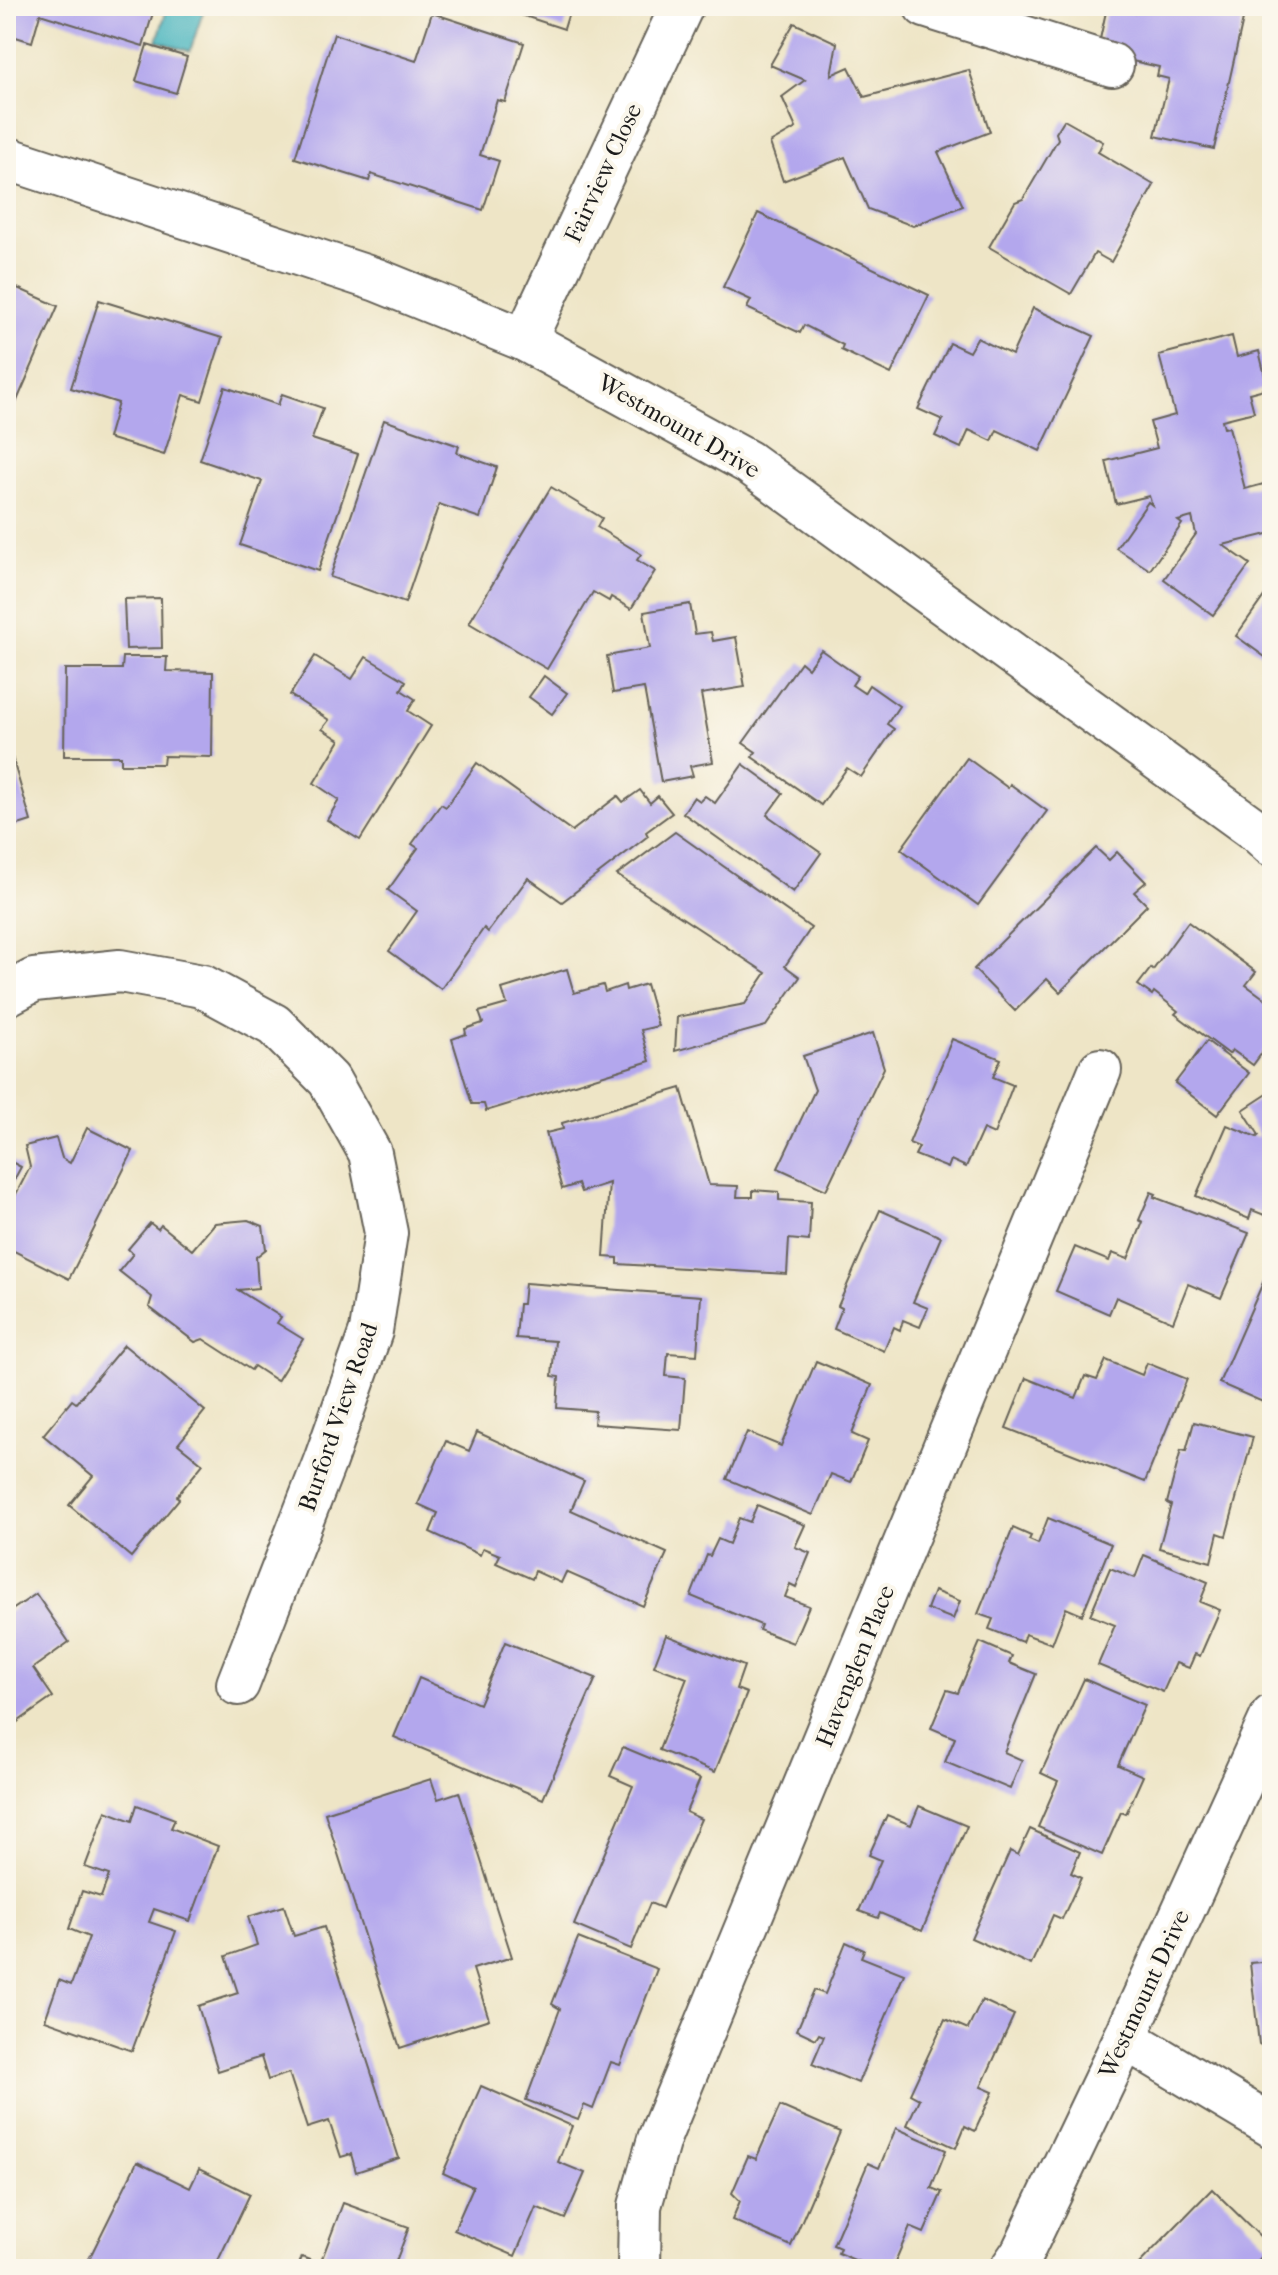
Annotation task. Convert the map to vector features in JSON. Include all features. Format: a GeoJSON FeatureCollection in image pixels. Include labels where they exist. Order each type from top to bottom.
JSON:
{"type":"FeatureCollection","features":[{"type":"Feature","properties":{"kind":"street","name":"Fairview Close"},"geometry":{"type":"LineString","coordinates":[[525,340],[682,6]]}},
{"type":"Feature","properties":{"kind":"street"},"geometry":{"type":"LineString","coordinates":[[925,6],[1112,65]]}},
{"type":"Feature","properties":{"kind":"street","name":"Westmount Drive"},"geometry":{"type":"LineString","coordinates":[[6,158],[377,280],[525,340],[748,462],[1246,823],[1272,845]]}},
{"type":"Feature","properties":{"kind":"street","name":"Burford View Road"},"geometry":{"type":"LineString","coordinates":[[6,995],[34,980],[120,971],[202,986],[274,1025],[329,1080],[370,1153],[386,1233],[371,1331],[325,1461],[238,1684]]}},
{"type":"Feature","properties":{"kind":"street","name":"Havenglen Place"},"geometry":{"type":"LineString","coordinates":[[639,2269],[640,2206],[659,2139],[1100,1070]]}},
{"type":"Feature","properties":{"kind":"street","name":"Westmount Drive"},"geometry":{"type":"LineString","coordinates":[[1011,2269],[1022,2253],[1125,2038],[1272,1716]]}},
{"type":"Feature","properties":{"kind":"street"},"geometry":{"type":"LineString","coordinates":[[1125,2038],[1272,2126]]}},
{"type":"Feature","properties":{"kind":"water"},"geometry":{"type":"Polygon","coordinates":[[[168,6],[205,6],[190,51],[157,41],[168,6]]]}},
{"type":"Feature","properties":{"kind":"building"},"geometry":{"type":"Polygon","coordinates":[[[6,6],[155,6],[143,46],[40,14],[32,42],[6,34],[6,6]]]}},
{"type":"Feature","properties":{"kind":"building"},"geometry":{"type":"Polygon","coordinates":[[[494,6],[571,6],[564,29],[494,6]]]}},
{"type":"Feature","properties":{"kind":"building"},"geometry":{"type":"Polygon","coordinates":[[[1135,6],[1246,6],[1214,149],[1155,136],[1169,79],[1157,76],[1159,67],[1097,53],[1107,7],[1134,13],[1135,6]]]}},
{"type":"Feature","properties":{"kind":"building"},"geometry":{"type":"Polygon","coordinates":[[[432,13],[524,43],[505,102],[497,100],[480,155],[499,161],[483,210],[371,174],[369,181],[295,158],[334,34],[416,61],[432,13]]]}},
{"type":"Feature","properties":{"kind":"building"},"geometry":{"type":"Polygon","coordinates":[[[794,23],[837,43],[831,75],[849,67],[864,97],[969,70],[990,132],[938,152],[963,206],[913,226],[868,209],[845,157],[783,181],[770,143],[796,128],[782,97],[805,80],[770,65],[794,23]]]}},
{"type":"Feature","properties":{"kind":"building"},"geometry":{"type":"Polygon","coordinates":[[[147,45],[187,57],[176,93],[136,81],[147,45]]]}},
{"type":"Feature","properties":{"kind":"building"},"geometry":{"type":"Polygon","coordinates":[[[1064,120],[1103,142],[1098,152],[1154,185],[1111,262],[1095,253],[1071,294],[989,247],[1015,202],[1023,199],[1058,139],[1056,133],[1064,120]]]}},
{"type":"Feature","properties":{"kind":"building"},"geometry":{"type":"Polygon","coordinates":[[[758,213],[929,295],[891,374],[841,350],[843,345],[804,325],[800,333],[747,308],[751,300],[723,287],[758,213]]]}},
{"type":"Feature","properties":{"kind":"building"},"geometry":{"type":"Polygon","coordinates":[[[6,283],[58,306],[6,426],[6,283]]]}},
{"type":"Feature","properties":{"kind":"building"},"geometry":{"type":"Polygon","coordinates":[[[99,300],[222,338],[202,401],[183,395],[164,455],[108,438],[118,403],[71,388],[99,300]]]}},
{"type":"Feature","properties":{"kind":"building"},"geometry":{"type":"Polygon","coordinates":[[[1033,308],[1094,336],[1040,451],[997,430],[992,441],[969,430],[961,448],[935,436],[943,420],[918,409],[950,343],[969,352],[977,338],[1012,355],[1033,308]]]}},
{"type":"Feature","properties":{"kind":"building"},"geometry":{"type":"Polygon","coordinates":[[[1232,336],[1237,357],[1259,351],[1268,388],[1249,393],[1254,412],[1222,420],[1224,428],[1229,427],[1245,489],[1271,482],[1272,533],[1223,545],[1250,564],[1213,615],[1164,579],[1196,534],[1192,517],[1178,521],[1182,524],[1150,570],[1116,548],[1148,502],[1152,505],[1149,496],[1116,504],[1106,461],[1157,448],[1150,422],[1175,415],[1159,355],[1232,336]]]}},
{"type":"Feature","properties":{"kind":"building"},"geometry":{"type":"Polygon","coordinates":[[[225,387],[278,405],[282,394],[323,408],[312,439],[358,454],[318,571],[240,545],[262,481],[200,460],[225,387]]]}},
{"type":"Feature","properties":{"kind":"building"},"geometry":{"type":"Polygon","coordinates":[[[384,420],[459,446],[457,453],[497,467],[480,518],[439,504],[405,603],[330,577],[384,420]]]}},
{"type":"Feature","properties":{"kind":"building"},"geometry":{"type":"Polygon","coordinates":[[[551,487],[602,518],[597,527],[641,554],[637,560],[655,571],[631,609],[611,597],[609,601],[593,592],[547,669],[469,623],[551,487]]]}},
{"type":"Feature","properties":{"kind":"building"},"geometry":{"type":"Polygon","coordinates":[[[1272,585],[1272,662],[1236,636],[1272,585]]]}},
{"type":"Feature","properties":{"kind":"building"},"geometry":{"type":"Polygon","coordinates":[[[161,598],[162,648],[126,649],[124,599],[161,598]]]}},
{"type":"Feature","properties":{"kind":"building"},"geometry":{"type":"Polygon","coordinates":[[[690,604],[695,634],[711,632],[713,641],[736,637],[745,687],[701,694],[713,762],[690,766],[693,776],[661,782],[644,688],[613,693],[607,656],[650,648],[644,612],[690,604]]]}},
{"type":"Feature","properties":{"kind":"building"},"geometry":{"type":"Polygon","coordinates":[[[821,650],[858,676],[852,685],[864,693],[869,685],[899,706],[887,724],[894,729],[861,777],[847,768],[821,805],[752,757],[756,752],[743,743],[801,662],[808,668],[821,650]]]}},
{"type":"Feature","properties":{"kind":"building"},"geometry":{"type":"Polygon","coordinates":[[[315,656],[352,679],[366,657],[406,681],[401,690],[415,699],[408,711],[431,726],[360,840],[327,820],[339,800],[314,783],[340,740],[322,729],[329,720],[290,695],[315,656]]]}},
{"type":"Feature","properties":{"kind":"building"},"geometry":{"type":"Polygon","coordinates":[[[123,657],[167,657],[166,671],[213,672],[212,757],[164,756],[163,764],[121,764],[121,756],[64,756],[65,669],[122,669],[123,657]]]}},
{"type":"Feature","properties":{"kind":"building"},"geometry":{"type":"Polygon","coordinates":[[[544,676],[567,693],[552,714],[529,697],[544,676]]]}},
{"type":"Feature","properties":{"kind":"building"},"geometry":{"type":"Polygon","coordinates":[[[12,757],[31,821],[6,829],[6,759],[12,757]]]}},
{"type":"Feature","properties":{"kind":"building"},"geometry":{"type":"Polygon","coordinates":[[[967,758],[1047,811],[978,905],[901,849],[967,758]]]}},
{"type":"Feature","properties":{"kind":"building"},"geometry":{"type":"Polygon","coordinates":[[[477,763],[572,831],[618,796],[623,802],[640,790],[650,803],[658,796],[672,813],[646,832],[648,836],[562,902],[528,878],[488,932],[484,928],[441,989],[389,951],[417,911],[388,890],[418,848],[412,844],[441,804],[446,807],[477,763]]]}},
{"type":"Feature","properties":{"kind":"building"},"geometry":{"type":"Polygon","coordinates":[[[743,764],[783,793],[767,815],[821,853],[793,892],[683,813],[694,797],[700,801],[705,796],[715,803],[743,764]]]}},
{"type":"Feature","properties":{"kind":"building"},"geometry":{"type":"Polygon","coordinates":[[[675,832],[811,928],[785,966],[800,977],[766,1026],[675,1051],[677,1017],[745,1004],[766,973],[617,875],[675,832]]]}},
{"type":"Feature","properties":{"kind":"building"},"geometry":{"type":"Polygon","coordinates":[[[1096,848],[1109,860],[1117,852],[1146,882],[1134,892],[1147,905],[1060,992],[1047,979],[1015,1011],[974,969],[1096,848]]]}},
{"type":"Feature","properties":{"kind":"building"},"geometry":{"type":"Polygon","coordinates":[[[1188,922],[1256,972],[1246,985],[1272,1004],[1272,1039],[1253,1065],[1232,1050],[1229,1054],[1175,1014],[1178,1011],[1154,992],[1152,995],[1138,985],[1151,968],[1153,970],[1188,922]]]}},
{"type":"Feature","properties":{"kind":"building"},"geometry":{"type":"Polygon","coordinates":[[[567,969],[574,993],[603,985],[605,992],[625,985],[626,990],[646,984],[658,1026],[641,1030],[650,1061],[486,1111],[484,1104],[472,1104],[452,1039],[466,1034],[465,1029],[483,1023],[479,1012],[507,1004],[502,989],[567,969]]]}},
{"type":"Feature","properties":{"kind":"building"},"geometry":{"type":"Polygon","coordinates":[[[873,1033],[884,1068],[826,1190],[778,1168],[815,1090],[803,1056],[873,1033]]]}},
{"type":"Feature","properties":{"kind":"building"},"geometry":{"type":"Polygon","coordinates":[[[952,1039],[1001,1059],[993,1077],[1013,1085],[994,1134],[983,1129],[966,1167],[951,1160],[948,1168],[915,1155],[919,1147],[909,1143],[952,1039]]]}},
{"type":"Feature","properties":{"kind":"building"},"geometry":{"type":"Polygon","coordinates":[[[1207,1041],[1249,1073],[1217,1115],[1175,1083],[1207,1041]]]}},
{"type":"Feature","properties":{"kind":"building"},"geometry":{"type":"Polygon","coordinates":[[[681,1088],[709,1185],[738,1186],[737,1197],[753,1197],[753,1190],[779,1192],[779,1200],[811,1202],[809,1241],[789,1239],[787,1274],[618,1264],[618,1258],[604,1257],[609,1183],[581,1192],[578,1184],[562,1189],[546,1133],[563,1129],[562,1123],[681,1088]]]}},
{"type":"Feature","properties":{"kind":"building"},"geometry":{"type":"Polygon","coordinates":[[[1272,1091],[1272,1218],[1252,1210],[1249,1219],[1196,1196],[1227,1125],[1257,1137],[1259,1135],[1243,1110],[1272,1091]]]}},
{"type":"Feature","properties":{"kind":"building"},"geometry":{"type":"Polygon","coordinates":[[[87,1128],[133,1151],[69,1279],[6,1247],[6,1159],[21,1167],[7,1193],[15,1196],[30,1167],[25,1146],[56,1138],[62,1158],[70,1163],[87,1128]]]}},
{"type":"Feature","properties":{"kind":"building"},"geometry":{"type":"Polygon","coordinates":[[[1151,1192],[1156,1194],[1154,1197],[1249,1233],[1221,1298],[1188,1284],[1173,1322],[1116,1297],[1109,1314],[1056,1291],[1075,1247],[1109,1261],[1112,1253],[1128,1259],[1151,1192]]]}},
{"type":"Feature","properties":{"kind":"building"},"geometry":{"type":"Polygon","coordinates":[[[880,1210],[941,1237],[913,1302],[928,1308],[920,1327],[903,1320],[900,1330],[894,1327],[884,1351],[834,1329],[842,1308],[838,1306],[880,1210]]]}},
{"type":"Feature","properties":{"kind":"building"},"geometry":{"type":"Polygon","coordinates":[[[248,1220],[263,1226],[266,1249],[256,1257],[258,1288],[238,1290],[281,1317],[277,1323],[303,1339],[277,1381],[254,1366],[251,1370],[203,1339],[195,1342],[149,1307],[152,1297],[119,1271],[133,1254],[128,1249],[150,1223],[158,1229],[161,1225],[192,1250],[215,1223],[248,1220]]]}},
{"type":"Feature","properties":{"kind":"building"},"geometry":{"type":"Polygon","coordinates":[[[1272,1262],[1272,1406],[1219,1383],[1272,1262]]]}},
{"type":"Feature","properties":{"kind":"building"},"geometry":{"type":"Polygon","coordinates":[[[525,1283],[701,1296],[697,1355],[668,1353],[666,1376],[685,1378],[681,1430],[594,1424],[595,1411],[557,1408],[559,1377],[552,1376],[555,1341],[516,1338],[519,1304],[523,1304],[525,1283]]]}},
{"type":"Feature","properties":{"kind":"building"},"geometry":{"type":"Polygon","coordinates":[[[124,1345],[205,1411],[178,1444],[203,1464],[177,1496],[179,1499],[131,1557],[69,1505],[93,1476],[43,1435],[72,1400],[76,1403],[124,1345]]]}},
{"type":"Feature","properties":{"kind":"building"},"geometry":{"type":"Polygon","coordinates":[[[1106,1360],[1142,1375],[1147,1363],[1187,1379],[1145,1482],[1006,1428],[1026,1378],[1076,1398],[1085,1376],[1097,1380],[1106,1360]]]}},
{"type":"Feature","properties":{"kind":"building"},"geometry":{"type":"Polygon","coordinates":[[[816,1361],[872,1385],[852,1434],[868,1441],[851,1482],[831,1474],[813,1515],[727,1479],[747,1432],[781,1446],[816,1361]]]}},
{"type":"Feature","properties":{"kind":"building"},"geometry":{"type":"Polygon","coordinates":[[[1194,1422],[1253,1437],[1226,1536],[1218,1533],[1211,1562],[1159,1548],[1181,1450],[1186,1451],[1194,1422]]]}},
{"type":"Feature","properties":{"kind":"building"},"geometry":{"type":"Polygon","coordinates":[[[477,1432],[584,1481],[571,1510],[667,1553],[643,1606],[566,1572],[561,1583],[535,1571],[532,1579],[496,1563],[500,1555],[483,1548],[480,1555],[430,1532],[438,1513],[418,1504],[446,1441],[469,1451],[477,1432]]]}},
{"type":"Feature","properties":{"kind":"building"},"geometry":{"type":"Polygon","coordinates":[[[757,1505],[805,1525],[795,1547],[810,1553],[796,1587],[790,1584],[785,1597],[809,1606],[793,1643],[759,1630],[761,1625],[691,1596],[707,1555],[710,1556],[718,1539],[729,1544],[739,1518],[750,1522],[757,1505]]]}},
{"type":"Feature","properties":{"kind":"building"},"geometry":{"type":"Polygon","coordinates":[[[1048,1518],[1111,1544],[1082,1615],[1066,1608],[1052,1644],[1025,1634],[1022,1642],[989,1629],[993,1619],[978,1614],[1013,1528],[1031,1536],[1029,1540],[1038,1544],[1048,1518]]]}},
{"type":"Feature","properties":{"kind":"building"},"geometry":{"type":"Polygon","coordinates":[[[1144,1555],[1208,1582],[1200,1602],[1220,1610],[1200,1656],[1195,1654],[1189,1668],[1176,1663],[1163,1692],[1098,1665],[1115,1625],[1090,1615],[1110,1568],[1135,1578],[1144,1555]]]}},
{"type":"Feature","properties":{"kind":"building"},"geometry":{"type":"Polygon","coordinates":[[[934,1591],[960,1601],[953,1619],[927,1609],[934,1591]]]}},
{"type":"Feature","properties":{"kind":"building"},"geometry":{"type":"Polygon","coordinates":[[[36,1594],[69,1642],[33,1668],[53,1697],[6,1730],[6,1614],[36,1594]]]}},
{"type":"Feature","properties":{"kind":"building"},"geometry":{"type":"Polygon","coordinates":[[[666,1635],[744,1666],[736,1689],[747,1693],[715,1772],[659,1750],[687,1678],[654,1666],[666,1635]]]}},
{"type":"Feature","properties":{"kind":"building"},"geometry":{"type":"Polygon","coordinates":[[[505,1642],[596,1678],[543,1799],[394,1737],[419,1678],[479,1704],[505,1642]]]}},
{"type":"Feature","properties":{"kind":"building"},"geometry":{"type":"Polygon","coordinates":[[[980,1642],[1012,1656],[1009,1663],[1036,1674],[1004,1752],[1022,1760],[1010,1789],[945,1762],[955,1738],[931,1728],[947,1690],[958,1693],[980,1642]]]}},
{"type":"Feature","properties":{"kind":"building"},"geometry":{"type":"Polygon","coordinates":[[[1084,1679],[1145,1705],[1118,1765],[1143,1776],[1126,1814],[1121,1812],[1102,1855],[1038,1827],[1058,1781],[1041,1773],[1084,1679]]]}},
{"type":"Feature","properties":{"kind":"building"},"geometry":{"type":"Polygon","coordinates":[[[623,1747],[700,1779],[686,1812],[701,1819],[662,1908],[650,1903],[631,1949],[574,1925],[633,1786],[610,1776],[623,1747]]]}},
{"type":"Feature","properties":{"kind":"building"},"geometry":{"type":"Polygon","coordinates":[[[431,1779],[438,1799],[459,1792],[512,1957],[473,1969],[489,2019],[400,2048],[325,1813],[431,1779]]]}},
{"type":"Feature","properties":{"kind":"building"},"geometry":{"type":"Polygon","coordinates":[[[137,1805],[175,1819],[171,1828],[218,1846],[190,1921],[154,1909],[149,1922],[176,1931],[132,2051],[45,2020],[59,1980],[71,1985],[89,1937],[69,1929],[82,1891],[101,1897],[109,1875],[85,1867],[106,1811],[132,1821],[137,1805]]]}},
{"type":"Feature","properties":{"kind":"building"},"geometry":{"type":"Polygon","coordinates":[[[919,1806],[967,1826],[922,1931],[880,1913],[878,1918],[859,1911],[881,1860],[869,1855],[887,1815],[911,1825],[919,1806]]]}},
{"type":"Feature","properties":{"kind":"building"},"geometry":{"type":"Polygon","coordinates":[[[1030,1829],[1080,1852],[1071,1873],[1081,1878],[1062,1919],[1053,1915],[1031,1965],[971,1938],[1010,1851],[1018,1855],[1030,1829]]]}},
{"type":"Feature","properties":{"kind":"building"},"geometry":{"type":"Polygon","coordinates":[[[284,1906],[294,1936],[324,1927],[399,2158],[356,2172],[351,2154],[341,2157],[329,2121],[307,2128],[289,2073],[268,2080],[261,2057],[218,2071],[198,2006],[238,1993],[226,1956],[257,1945],[248,1917],[284,1906]]]}},
{"type":"Feature","properties":{"kind":"building"},"geometry":{"type":"Polygon","coordinates":[[[578,1938],[657,1969],[620,2065],[611,2062],[593,2109],[584,2105],[578,2120],[526,2100],[560,2009],[552,2004],[578,1938]]]}},
{"type":"Feature","properties":{"kind":"building"},"geometry":{"type":"Polygon","coordinates":[[[846,1942],[864,1950],[861,1957],[904,1974],[858,2083],[812,2064],[824,2036],[819,2034],[816,2039],[797,2030],[814,1990],[825,1994],[846,1942]]]}},
{"type":"Feature","properties":{"kind":"building"},"geometry":{"type":"Polygon","coordinates":[[[1272,1961],[1272,2052],[1259,2044],[1250,1963],[1272,1961]]]}},
{"type":"Feature","properties":{"kind":"building"},"geometry":{"type":"Polygon","coordinates":[[[982,2000],[1014,2015],[981,2087],[993,2092],[975,2131],[965,2126],[956,2148],[907,2125],[919,2099],[910,2094],[945,2019],[968,2029],[982,2000]]]}},
{"type":"Feature","properties":{"kind":"building"},"geometry":{"type":"Polygon","coordinates":[[[481,2086],[572,2126],[558,2162],[585,2173],[565,2219],[536,2207],[515,2256],[454,2230],[473,2187],[443,2173],[481,2086]]]}},
{"type":"Feature","properties":{"kind":"building"},"geometry":{"type":"Polygon","coordinates":[[[780,2106],[840,2132],[791,2246],[732,2220],[740,2201],[732,2193],[748,2156],[756,2159],[780,2106]]]}},
{"type":"Feature","properties":{"kind":"building"},"geometry":{"type":"Polygon","coordinates":[[[896,2128],[946,2150],[931,2188],[942,2192],[924,2233],[910,2227],[892,2269],[876,2269],[838,2253],[840,2248],[833,2245],[868,2163],[879,2168],[896,2128]]]}},
{"type":"Feature","properties":{"kind":"building"},"geometry":{"type":"Polygon","coordinates":[[[137,2162],[190,2188],[199,2169],[250,2194],[214,2269],[84,2269],[137,2162]]]}},
{"type":"Feature","properties":{"kind":"building"},"geometry":{"type":"Polygon","coordinates":[[[1212,2189],[1271,2247],[1250,2269],[1134,2269],[1212,2189]]]}},
{"type":"Feature","properties":{"kind":"building"},"geometry":{"type":"Polygon","coordinates":[[[343,2203],[409,2227],[393,2269],[297,2269],[302,2257],[320,2264],[343,2203]]]}}]}
